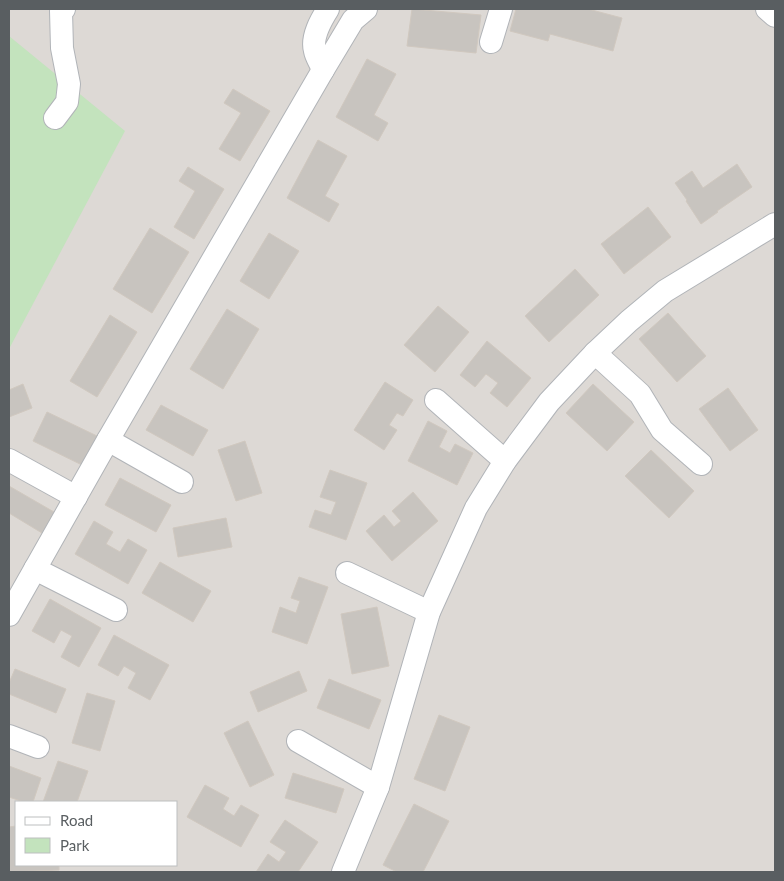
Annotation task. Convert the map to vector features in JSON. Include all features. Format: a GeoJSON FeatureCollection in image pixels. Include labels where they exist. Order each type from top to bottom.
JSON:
{"type":"FeatureCollection","features":[{"type":"Feature","properties":{"kind":"street"},"geometry":{"type":"LineString","coordinates":[[55,118],[67,102],[69,84],[62,48],[61,11],[64,9]]}},
{"type":"Feature","properties":{"kind":"street"},"geometry":{"type":"LineString","coordinates":[[323,70],[314,49],[315,34],[328,9]]}},
{"type":"Feature","properties":{"kind":"street"},"geometry":{"type":"LineString","coordinates":[[9,614],[323,70],[353,20],[366,9]]}},
{"type":"Feature","properties":{"kind":"street"},"geometry":{"type":"LineString","coordinates":[[491,42],[501,9]]}},
{"type":"Feature","properties":{"kind":"street"},"geometry":{"type":"LineString","coordinates":[[767,9],[775,16]]}},
{"type":"Feature","properties":{"kind":"street"},"geometry":{"type":"LineString","coordinates":[[343,872],[378,787],[429,612],[476,508],[505,461],[549,402],[595,353],[629,321],[665,291],[775,224]]}},
{"type":"Feature","properties":{"kind":"street"},"geometry":{"type":"LineString","coordinates":[[595,353],[640,394],[662,430],[701,464]]}},
{"type":"Feature","properties":{"kind":"street"},"geometry":{"type":"LineString","coordinates":[[436,400],[505,461]]}},
{"type":"Feature","properties":{"kind":"street"},"geometry":{"type":"LineString","coordinates":[[108,440],[182,482]]}},
{"type":"Feature","properties":{"kind":"street"},"geometry":{"type":"LineString","coordinates":[[9,460],[76,497]]}},
{"type":"Feature","properties":{"kind":"street"},"geometry":{"type":"LineString","coordinates":[[35,568],[116,610]]}},
{"type":"Feature","properties":{"kind":"street"},"geometry":{"type":"LineString","coordinates":[[346,573],[429,612]]}},
{"type":"Feature","properties":{"kind":"street"},"geometry":{"type":"LineString","coordinates":[[9,736],[38,748]]}},
{"type":"Feature","properties":{"kind":"street"},"geometry":{"type":"LineString","coordinates":[[298,741],[378,787]]}},
{"type":"Feature","properties":{"kind":"shaded area"},"geometry":{"type":"Polygon","coordinates":[[[9,9],[775,9],[775,872],[9,872],[9,9]]]}},
{"type":"Feature","properties":{"kind":"green space"},"geometry":{"type":"Polygon","coordinates":[[[9,36],[125,131],[9,349],[9,36]]]}},
{"type":"Feature","properties":{"kind":"building"},"geometry":{"type":"Polygon","coordinates":[[[412,9],[481,15],[476,53],[407,46],[412,9]]]}},
{"type":"Feature","properties":{"kind":"building"},"geometry":{"type":"Polygon","coordinates":[[[516,9],[588,9],[622,18],[613,51],[550,34],[548,41],[510,31],[516,9]]]}},
{"type":"Feature","properties":{"kind":"building"},"geometry":{"type":"Polygon","coordinates":[[[367,59],[396,74],[374,115],[388,123],[378,141],[336,117],[367,59]]]}},
{"type":"Feature","properties":{"kind":"building"},"geometry":{"type":"Polygon","coordinates":[[[233,89],[270,111],[240,161],[219,149],[241,113],[224,103],[233,89]]]}},
{"type":"Feature","properties":{"kind":"building"},"geometry":{"type":"Polygon","coordinates":[[[318,140],[347,156],[325,196],[339,204],[329,222],[287,198],[318,140]]]}},
{"type":"Feature","properties":{"kind":"building"},"geometry":{"type":"Polygon","coordinates":[[[737,164],[752,187],[701,224],[675,183],[692,171],[703,188],[737,164]]]}},
{"type":"Feature","properties":{"kind":"building"},"geometry":{"type":"Polygon","coordinates":[[[188,167],[224,189],[194,239],[174,227],[195,191],[179,181],[188,167]]]}},
{"type":"Feature","properties":{"kind":"building"},"geometry":{"type":"Polygon","coordinates":[[[648,207],[671,237],[624,274],[601,244],[648,207]]]}},
{"type":"Feature","properties":{"kind":"building"},"geometry":{"type":"Polygon","coordinates":[[[150,228],[189,252],[152,313],[113,289],[150,228]]]}},
{"type":"Feature","properties":{"kind":"building"},"geometry":{"type":"Polygon","coordinates":[[[269,233],[299,251],[269,299],[240,281],[269,233]]]}},
{"type":"Feature","properties":{"kind":"building"},"geometry":{"type":"Polygon","coordinates":[[[575,269],[599,295],[549,342],[525,316],[575,269]]]}},
{"type":"Feature","properties":{"kind":"building"},"geometry":{"type":"Polygon","coordinates":[[[438,306],[469,332],[435,372],[404,345],[438,306]]]}},
{"type":"Feature","properties":{"kind":"building"},"geometry":{"type":"Polygon","coordinates":[[[227,309],[259,329],[223,389],[190,369],[227,309]]]}},
{"type":"Feature","properties":{"kind":"building"},"geometry":{"type":"Polygon","coordinates":[[[668,313],[706,356],[677,382],[639,339],[668,313]]]}},
{"type":"Feature","properties":{"kind":"building"},"geometry":{"type":"Polygon","coordinates":[[[110,315],[137,332],[97,397],[70,381],[110,315]]]}},
{"type":"Feature","properties":{"kind":"building"},"geometry":{"type":"Polygon","coordinates":[[[487,341],[531,378],[507,407],[490,393],[498,383],[486,374],[475,387],[460,375],[487,341]]]}},
{"type":"Feature","properties":{"kind":"building"},"geometry":{"type":"Polygon","coordinates":[[[385,382],[413,400],[403,416],[397,413],[389,425],[397,430],[384,450],[354,430],[385,382]]]}},
{"type":"Feature","properties":{"kind":"building"},"geometry":{"type":"Polygon","coordinates":[[[23,384],[32,408],[9,417],[9,390],[23,384]]]}},
{"type":"Feature","properties":{"kind":"building"},"geometry":{"type":"Polygon","coordinates":[[[593,384],[634,422],[607,451],[566,413],[593,384]]]}},
{"type":"Feature","properties":{"kind":"building"},"geometry":{"type":"Polygon","coordinates":[[[728,388],[758,430],[730,451],[699,409],[728,388]]]}},
{"type":"Feature","properties":{"kind":"building"},"geometry":{"type":"Polygon","coordinates":[[[161,405],[208,430],[193,456],[146,430],[161,405]]]}},
{"type":"Feature","properties":{"kind":"building"},"geometry":{"type":"Polygon","coordinates":[[[47,412],[97,436],[82,465],[33,441],[47,412]]]}},
{"type":"Feature","properties":{"kind":"building"},"geometry":{"type":"Polygon","coordinates":[[[428,421],[447,431],[439,447],[450,453],[455,444],[473,453],[457,485],[408,461],[428,421]]]}},
{"type":"Feature","properties":{"kind":"building"},"geometry":{"type":"Polygon","coordinates":[[[245,441],[262,493],[236,501],[218,450],[245,441]]]}},
{"type":"Feature","properties":{"kind":"building"},"geometry":{"type":"Polygon","coordinates":[[[651,450],[694,491],[669,518],[625,476],[651,450]]]}},
{"type":"Feature","properties":{"kind":"building"},"geometry":{"type":"Polygon","coordinates":[[[330,470],[367,483],[346,540],[309,527],[315,510],[331,515],[336,502],[320,497],[330,470]]]}},
{"type":"Feature","properties":{"kind":"building"},"geometry":{"type":"Polygon","coordinates":[[[120,478],[171,505],[156,532],[105,505],[120,478]]]}},
{"type":"Feature","properties":{"kind":"building"},"geometry":{"type":"Polygon","coordinates":[[[9,486],[54,512],[42,533],[9,513],[9,486]]]}},
{"type":"Feature","properties":{"kind":"building"},"geometry":{"type":"Polygon","coordinates":[[[413,492],[438,521],[392,561],[366,531],[384,515],[394,527],[401,521],[392,511],[413,492]]]}},
{"type":"Feature","properties":{"kind":"building"},"geometry":{"type":"Polygon","coordinates":[[[226,518],[232,547],[178,557],[173,528],[226,518]]]}},
{"type":"Feature","properties":{"kind":"building"},"geometry":{"type":"Polygon","coordinates":[[[94,521],[113,532],[106,544],[120,552],[128,539],[147,550],[128,584],[75,554],[94,521]]]}},
{"type":"Feature","properties":{"kind":"building"},"geometry":{"type":"Polygon","coordinates":[[[160,562],[211,591],[193,622],[142,593],[160,562]]]}},
{"type":"Feature","properties":{"kind":"building"},"geometry":{"type":"Polygon","coordinates":[[[299,577],[328,587],[307,644],[272,632],[280,607],[296,613],[300,601],[291,598],[299,577]]]}},
{"type":"Feature","properties":{"kind":"building"},"geometry":{"type":"Polygon","coordinates":[[[50,599],[101,628],[79,667],[61,657],[72,636],[61,630],[54,643],[32,631],[50,599]]]}},
{"type":"Feature","properties":{"kind":"building"},"geometry":{"type":"Polygon","coordinates":[[[377,607],[389,666],[352,674],[341,614],[377,607]]]}},
{"type":"Feature","properties":{"kind":"building"},"geometry":{"type":"Polygon","coordinates":[[[114,635],[169,665],[150,700],[128,688],[136,673],[124,666],[118,676],[98,665],[114,635]]]}},
{"type":"Feature","properties":{"kind":"building"},"geometry":{"type":"Polygon","coordinates":[[[15,669],[66,689],[56,713],[9,694],[9,683],[15,669]]]}},
{"type":"Feature","properties":{"kind":"building"},"geometry":{"type":"Polygon","coordinates":[[[299,671],[307,691],[258,712],[250,692],[299,671]]]}},
{"type":"Feature","properties":{"kind":"building"},"geometry":{"type":"Polygon","coordinates":[[[329,679],[381,700],[369,729],[317,708],[329,679]]]}},
{"type":"Feature","properties":{"kind":"building"},"geometry":{"type":"Polygon","coordinates":[[[87,693],[115,701],[100,751],[72,743],[87,693]]]}},
{"type":"Feature","properties":{"kind":"building"},"geometry":{"type":"Polygon","coordinates":[[[439,715],[470,727],[445,791],[414,779],[439,715]]]}},
{"type":"Feature","properties":{"kind":"building"},"geometry":{"type":"Polygon","coordinates":[[[248,721],[274,775],[250,787],[224,733],[248,721]]]}},
{"type":"Feature","properties":{"kind":"building"},"geometry":{"type":"Polygon","coordinates":[[[58,761],[88,771],[77,801],[43,801],[58,761]]]}},
{"type":"Feature","properties":{"kind":"building"},"geometry":{"type":"Polygon","coordinates":[[[9,766],[41,778],[33,801],[21,801],[9,797],[9,766]]]}},
{"type":"Feature","properties":{"kind":"building"},"geometry":{"type":"Polygon","coordinates":[[[293,773],[344,789],[336,813],[285,798],[293,773]]]}},
{"type":"Feature","properties":{"kind":"building"},"geometry":{"type":"Polygon","coordinates":[[[205,785],[229,798],[223,809],[234,816],[241,805],[259,815],[241,847],[187,817],[205,785]]]}},
{"type":"Feature","properties":{"kind":"building"},"geometry":{"type":"Polygon","coordinates":[[[414,804],[449,821],[423,872],[397,872],[383,865],[414,804]]]}},
{"type":"Feature","properties":{"kind":"building"},"geometry":{"type":"Polygon","coordinates":[[[285,820],[318,842],[298,872],[256,872],[268,854],[279,862],[286,852],[270,842],[285,820]]]}},
{"type":"Feature","properties":{"kind":"building"},"geometry":{"type":"Polygon","coordinates":[[[15,826],[15,866],[59,866],[59,870],[9,872],[9,827],[15,826]]]}}]}
